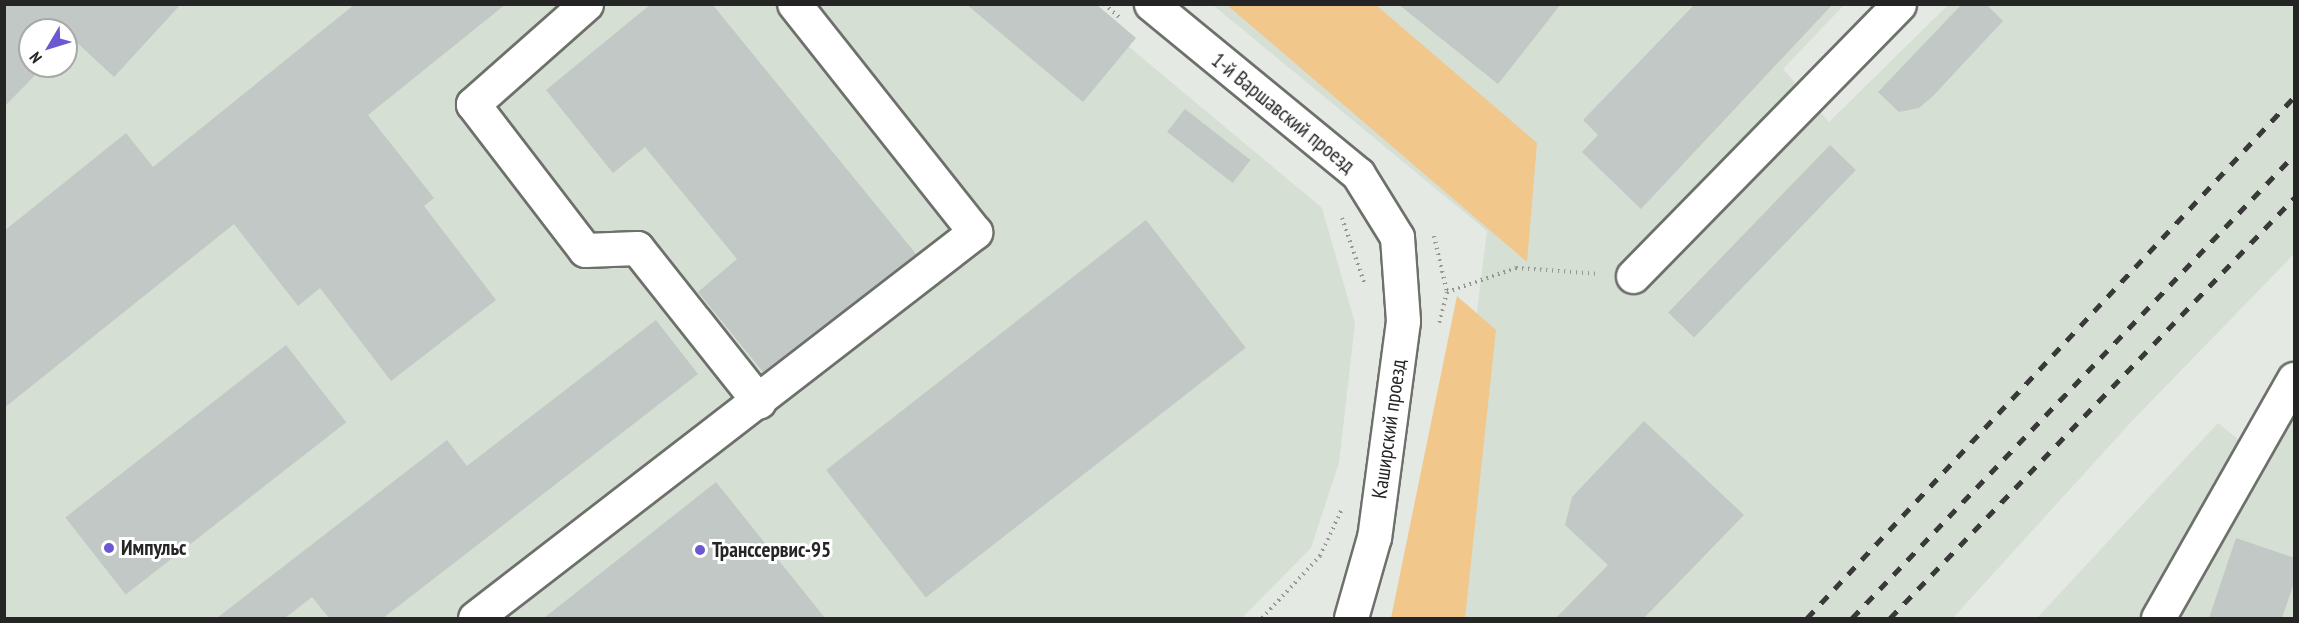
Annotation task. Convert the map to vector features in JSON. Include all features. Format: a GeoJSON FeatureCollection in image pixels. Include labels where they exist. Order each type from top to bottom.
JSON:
{"type":"FeatureCollection","features":[{"type":"Feature","properties":{"kind":"street"},"geometry":{"type":"LineString","coordinates":[[586,4],[473,104],[585,250],[637,248],[759,402]]}},
{"type":"Feature","properties":{"kind":"street"},"geometry":{"type":"LineString","coordinates":[[475,618],[759,402],[975,232],[794,4]]}},
{"type":"Feature","properties":{"kind":"street","name":"1-й Варшавский проезд"},"geometry":{"type":"LineString","coordinates":[[1151,4],[1358,174],[1397,237]]}},
{"type":"Feature","properties":{"kind":"street"},"geometry":{"type":"LineString","coordinates":[[1633,276],[1899,4]]}},
{"type":"Feature","properties":{"kind":"street","name":"Каширский проезд"},"geometry":{"type":"LineString","coordinates":[[1351,618],[1374,537],[1403,321],[1397,237]]}},
{"type":"Feature","properties":{"kind":"street"},"geometry":{"type":"LineString","coordinates":[[2158,618],[2295,379]]}},
{"type":"Feature","properties":{"kind":"path"},"geometry":{"type":"LineString","coordinates":[[1104,4],[1122,19]]}},
{"type":"Feature","properties":{"kind":"path"},"geometry":{"type":"LineString","coordinates":[[1340,212],[1366,290]]}},
{"type":"Feature","properties":{"kind":"path"},"geometry":{"type":"LineString","coordinates":[[1447,292],[1516,268],[1633,276]]}},
{"type":"Feature","properties":{"kind":"path"},"geometry":{"type":"LineString","coordinates":[[1262,618],[1320,556],[1345,502]]}},
{"type":"Feature","properties":{"kind":"shaded area"},"geometry":{"type":"Polygon","coordinates":[[[4,5],[1079,5],[1322,208],[1355,323],[1339,463],[1311,548],[1242,618],[5,618],[4,5]]]}},
{"type":"Feature","properties":{"kind":"shaded area"},"geometry":{"type":"Polygon","coordinates":[[[1213,5],[1844,5],[1783,69],[1829,122],[1948,5],[2294,5],[2294,254],[2132,421],[1953,618],[1439,618],[1487,231],[1213,5]]]}},
{"type":"Feature","properties":{"kind":"shaded area"},"geometry":{"type":"Polygon","coordinates":[[[1227,5],[1376,5],[1537,143],[1527,262],[1227,5]]]}},
{"type":"Feature","properties":{"kind":"shaded area"},"geometry":{"type":"Polygon","coordinates":[[[1457,296],[1496,330],[1465,618],[1391,618],[1457,296]]]}},
{"type":"Feature","properties":{"kind":"shaded area"},"geometry":{"type":"Polygon","coordinates":[[[2294,360],[2294,618],[2037,618],[2218,423],[2245,445],[2294,360]]]}},
{"type":"Feature","properties":{"kind":"building"},"geometry":{"type":"Polygon","coordinates":[[[4,4],[181,4],[114,77],[78,44],[78,18],[18,18],[18,78],[32,78],[4,107],[4,4]]]}},
{"type":"Feature","properties":{"kind":"building"},"geometry":{"type":"Polygon","coordinates":[[[355,4],[506,4],[368,115],[434,198],[424,206],[496,300],[391,381],[320,288],[298,306],[234,224],[4,408],[4,231],[126,133],[153,167],[355,4]]]}},
{"type":"Feature","properties":{"kind":"building"},"geometry":{"type":"Polygon","coordinates":[[[651,4],[712,4],[916,254],[763,372],[698,292],[737,259],[645,147],[613,173],[546,90],[651,4]]]}},
{"type":"Feature","properties":{"kind":"building"},"geometry":{"type":"Polygon","coordinates":[[[966,4],[1096,4],[1136,38],[1083,102],[966,4]]]}},
{"type":"Feature","properties":{"kind":"building"},"geometry":{"type":"Polygon","coordinates":[[[1398,4],[1561,4],[1498,84],[1398,4]]]}},
{"type":"Feature","properties":{"kind":"building"},"geometry":{"type":"Polygon","coordinates":[[[1695,4],[1833,4],[1641,209],[1582,152],[1598,135],[1583,120],[1695,4]]]}},
{"type":"Feature","properties":{"kind":"building"},"geometry":{"type":"Polygon","coordinates":[[[1962,4],[1986,4],[2003,21],[1933,96],[1919,108],[1899,112],[1878,92],[1962,4]]]}},
{"type":"Feature","properties":{"kind":"building"},"geometry":{"type":"Polygon","coordinates":[[[1185,109],[1250,160],[1233,183],[1167,132],[1185,109]]]}},
{"type":"Feature","properties":{"kind":"building"},"geometry":{"type":"Polygon","coordinates":[[[1830,145],[1856,170],[1694,338],[1668,313],[1830,145]]]}},
{"type":"Feature","properties":{"kind":"building"},"geometry":{"type":"Polygon","coordinates":[[[1146,220],[1246,348],[926,598],[826,470],[1146,220]]]}},
{"type":"Feature","properties":{"kind":"building"},"geometry":{"type":"Polygon","coordinates":[[[656,320],[698,374],[383,618],[329,618],[312,597],[285,618],[217,618],[447,440],[467,466],[656,320]]]}},
{"type":"Feature","properties":{"kind":"building"},"geometry":{"type":"Polygon","coordinates":[[[286,345],[346,422],[126,595],[65,517],[286,345]]]}},
{"type":"Feature","properties":{"kind":"building"},"geometry":{"type":"Polygon","coordinates":[[[1644,421],[1744,515],[1644,618],[1556,618],[1608,565],[1565,525],[1572,497],[1644,421]]]}},
{"type":"Feature","properties":{"kind":"building","name":"Транссервис-95"},"geometry":{"type":"Polygon","coordinates":[[[716,482],[825,618],[544,618],[716,482]]]}},
{"type":"Feature","properties":{"kind":"building"},"geometry":{"type":"Polygon","coordinates":[[[2236,538],[2295,558],[2295,580],[2282,618],[2209,618],[2236,538]]]}},
{"type":"Feature","properties":{"kind":"railway"},"geometry":{"type":"LineString","coordinates":[[1807,618],[2294,97]]}},
{"type":"Feature","properties":{"kind":"railway"},"geometry":{"type":"LineString","coordinates":[[1852,618],[2294,155]]}},
{"type":"Feature","properties":{"kind":"railway"},"geometry":{"type":"LineString","coordinates":[[1890,618],[2294,198]]}},
{"type":"Feature","properties":{"kind":"place","name":"Импульс"},"geometry":{"type":"Point","coordinates":[109,548]}},
{"type":"Feature","properties":{"kind":"place","name":"Транссервис-95"},"geometry":{"type":"Point","coordinates":[700,550]}}]}
